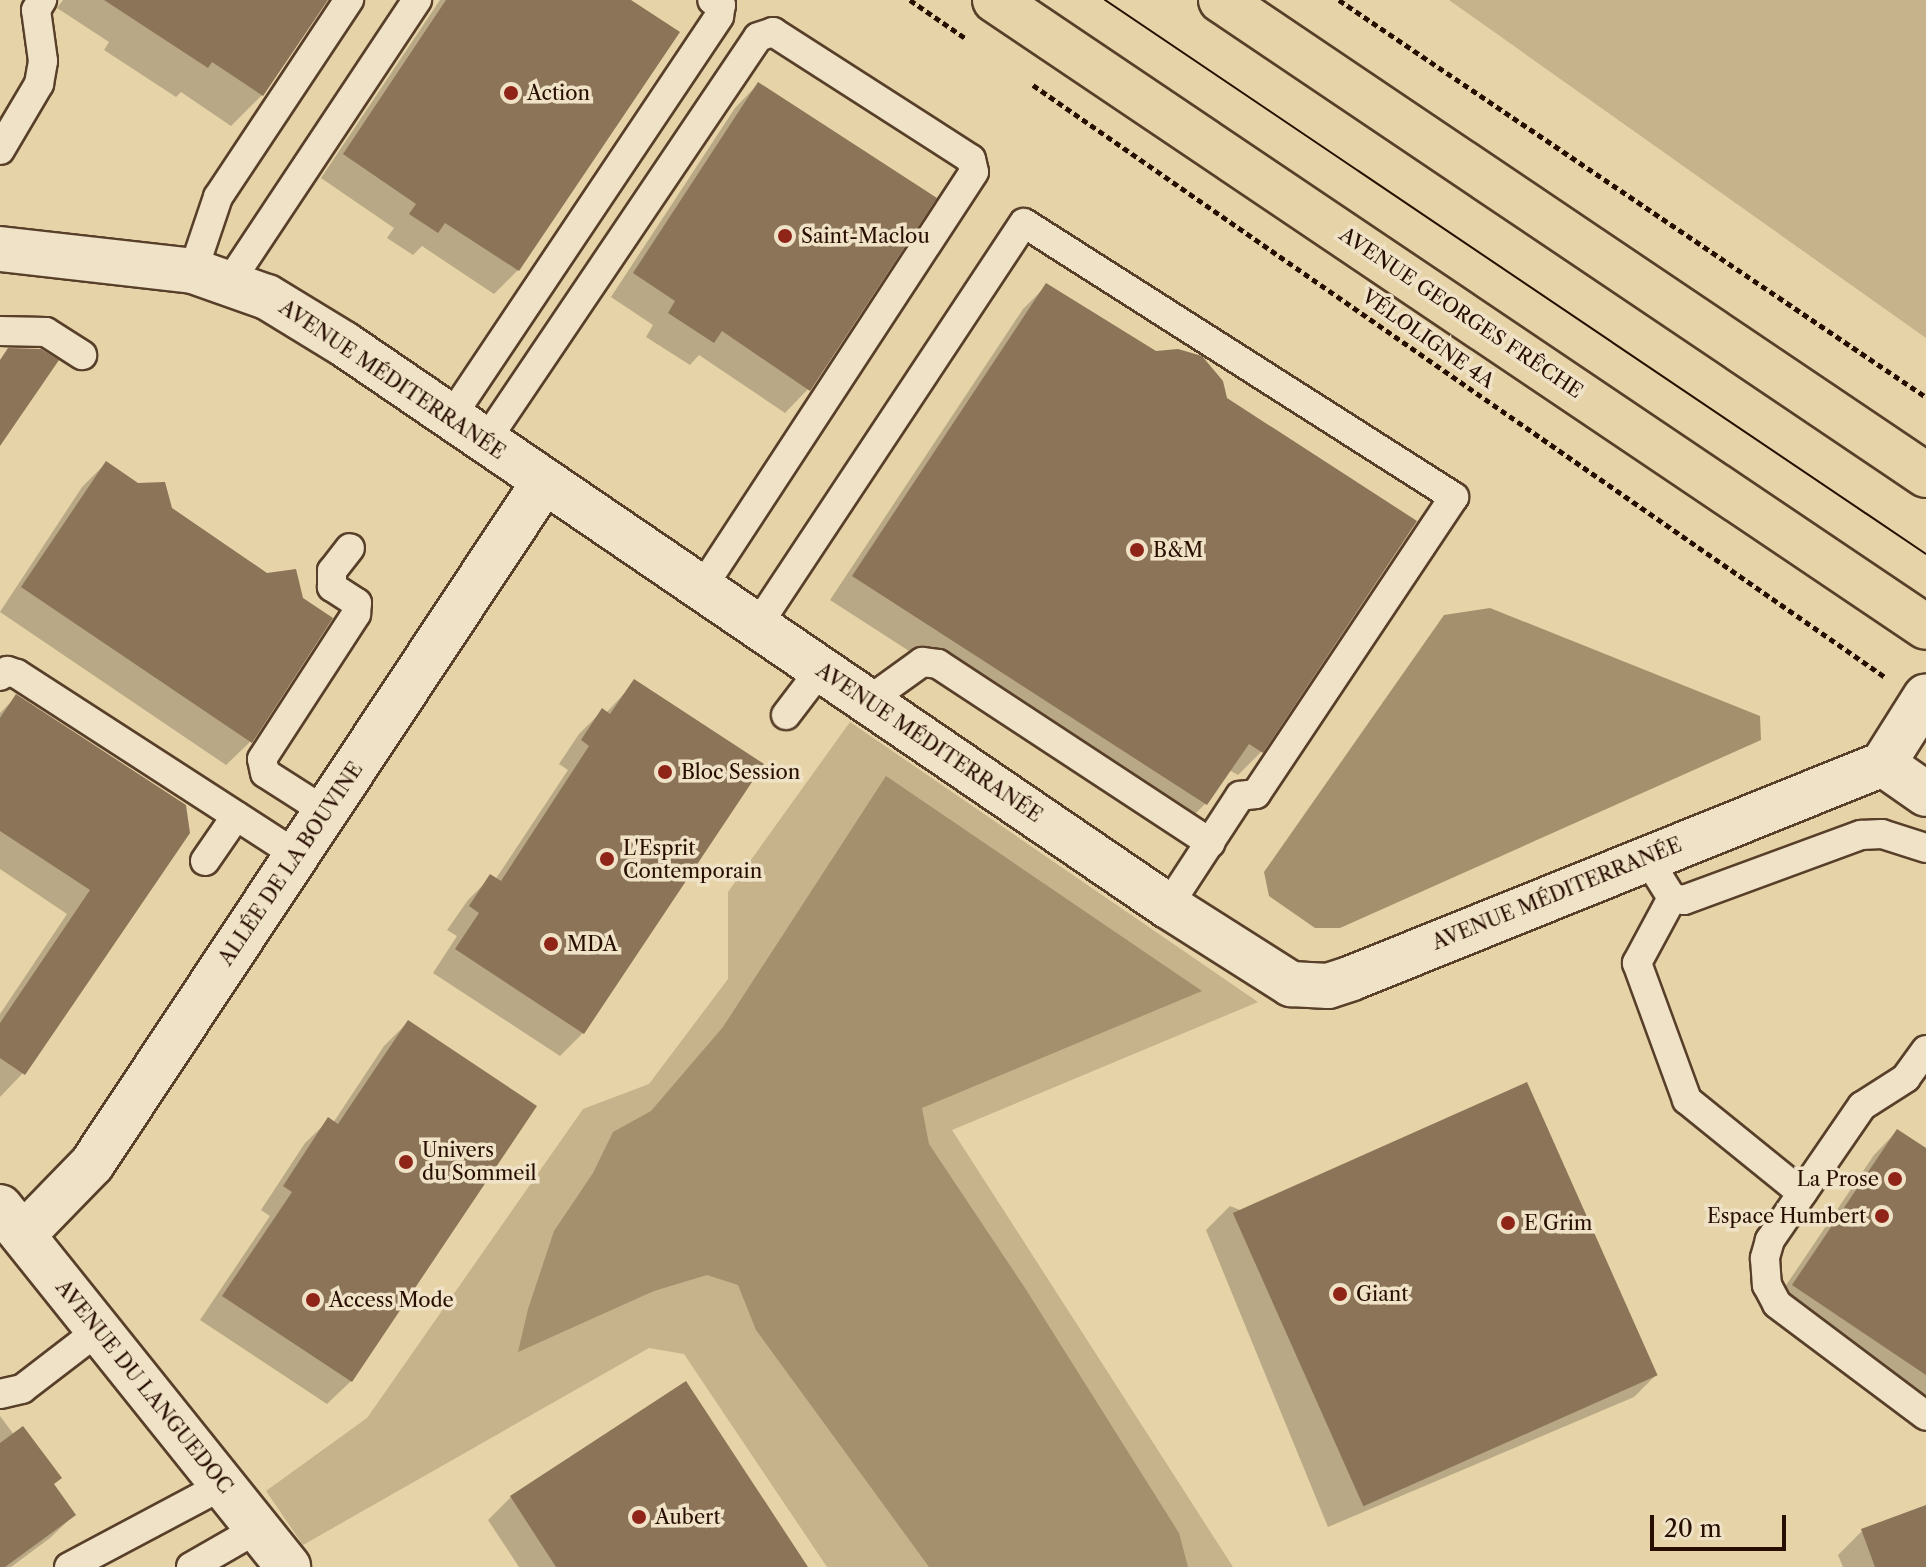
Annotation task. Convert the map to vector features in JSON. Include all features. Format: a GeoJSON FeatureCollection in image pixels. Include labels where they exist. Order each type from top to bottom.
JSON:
{"type":"FeatureCollection","features":[{"type":"Feature","properties":{"kind":"main road","name":"AVENUE GEORGES FRÊCHE"},"geometry":{"type":"LineString","coordinates":[[995,0],[1926,627]]}},
{"type":"Feature","properties":{"kind":"main road"},"geometry":{"type":"LineString","coordinates":[[1221,0],[1926,475]]}},
{"type":"Feature","properties":{"kind":"street","name":"AVENUE MÉDITERRANÉE"},"geometry":{"type":"LineString","coordinates":[[0,249],[211,277],[280,305],[1168,906],[1291,984],[1328,986],[1883,764]]}},
{"type":"Feature","properties":{"kind":"street","name":"ALLÉE DE LA BOUVINE"},"geometry":{"type":"LineString","coordinates":[[12,1221],[92,1164],[544,482]]}},
{"type":"Feature","properties":{"kind":"street"},"geometry":{"type":"LineString","coordinates":[[1924,699],[1883,764],[1926,794]]}},
{"type":"Feature","properties":{"kind":"street","name":"AVENUE DU LANGUEDOC"},"geometry":{"type":"LineString","coordinates":[[12,1221],[288,1567]]}},
{"type":"Feature","properties":{"kind":"lane"},"geometry":{"type":"LineString","coordinates":[[0,150],[39,84],[43,61],[36,10],[42,0]]}},
{"type":"Feature","properties":{"kind":"lane"},"geometry":{"type":"LineString","coordinates":[[211,277],[218,197],[349,0]]}},
{"type":"Feature","properties":{"kind":"lane"},"geometry":{"type":"LineString","coordinates":[[211,277],[417,0]]}},
{"type":"Feature","properties":{"kind":"lane"},"geometry":{"type":"LineString","coordinates":[[468,430],[719,16],[721,5],[712,0]]}},
{"type":"Feature","properties":{"kind":"lane"},"geometry":{"type":"LineString","coordinates":[[468,430],[758,37],[773,32],[971,159],[974,172],[702,588]]}},
{"type":"Feature","properties":{"kind":"lane"},"geometry":{"type":"LineString","coordinates":[[757,626],[1024,223],[1454,497],[1256,794],[1240,796],[1168,906]]}},
{"type":"Feature","properties":{"kind":"lane"},"geometry":{"type":"LineString","coordinates":[[0,331],[46,332],[82,355]]}},
{"type":"Feature","properties":{"kind":"lane"},"geometry":{"type":"LineString","coordinates":[[326,812],[265,773],[262,759],[356,614],[357,603],[332,587],[332,571],[350,548]]}},
{"type":"Feature","properties":{"kind":"lane"},"geometry":{"type":"LineString","coordinates":[[868,701],[922,662],[938,664],[1210,843]]}},
{"type":"Feature","properties":{"kind":"lane"},"geometry":{"type":"LineString","coordinates":[[786,715],[821,669]]}},
{"type":"Feature","properties":{"kind":"lane"},"geometry":{"type":"LineString","coordinates":[[0,676],[7,671],[17,674],[297,855]]}},
{"type":"Feature","properties":{"kind":"lane"},"geometry":{"type":"LineString","coordinates":[[205,861],[236,816]]}},
{"type":"Feature","properties":{"kind":"lane"},"geometry":{"type":"LineString","coordinates":[[1647,858],[1672,898],[1684,900],[1861,835],[1882,834],[1926,848]]}},
{"type":"Feature","properties":{"kind":"lane"},"geometry":{"type":"LineString","coordinates":[[1672,898],[1637,963],[1687,1100],[1802,1193]]}},
{"type":"Feature","properties":{"kind":"lane"},"geometry":{"type":"LineString","coordinates":[[1926,1050],[1906,1078],[1862,1106],[1770,1240],[1765,1258],[1767,1285],[1777,1304],[1926,1416]]}},
{"type":"Feature","properties":{"kind":"lane"},"geometry":{"type":"LineString","coordinates":[[0,1394],[22,1389],[99,1330]]}},
{"type":"Feature","properties":{"kind":"lane"},"geometry":{"type":"LineString","coordinates":[[69,1567],[223,1485]]}},
{"type":"Feature","properties":{"kind":"lane"},"geometry":{"type":"LineString","coordinates":[[191,1567],[257,1529]]}},
{"type":"Feature","properties":{"kind":"path"},"geometry":{"type":"LineString","coordinates":[[910,0],[976,45]]}},
{"type":"Feature","properties":{"kind":"path"},"geometry":{"type":"LineString","coordinates":[[1339,0],[1926,397]]}},
{"type":"Feature","properties":{"kind":"path","name":"VÉLOLIGNE 4A"},"geometry":{"type":"LineString","coordinates":[[1028,82],[1924,699]]}},
{"type":"Feature","properties":{"kind":"shaded area"},"geometry":{"type":"Polygon","coordinates":[[[1449,0],[1926,0],[1926,338],[1449,0]]]}},
{"type":"Feature","properties":{"kind":"shaded area"},"geometry":{"type":"Polygon","coordinates":[[[1490,608],[1760,716],[1761,740],[1340,928],[1315,928],[1269,896],[1264,872],[1444,615],[1490,608]]]}},
{"type":"Feature","properties":{"kind":"shaded area"},"geometry":{"type":"Polygon","coordinates":[[[850,722],[1258,1002],[952,1130],[1233,1567],[1167,1567],[914,1143],[894,799],[703,1249],[760,1293],[957,1567],[827,1567],[684,1354],[649,1348],[303,1545],[266,1491],[367,1418],[583,1109],[649,1084],[728,979],[728,892],[850,722]]]}},
{"type":"Feature","properties":{"kind":"shaded area"},"geometry":{"type":"Polygon","coordinates":[[[886,776],[1202,991],[922,1108],[929,1144],[1025,1288],[1179,1533],[1188,1567],[929,1567],[756,1330],[738,1285],[707,1275],[654,1291],[518,1352],[528,1309],[554,1231],[593,1173],[613,1132],[651,1111],[723,1027],[886,776]]]}},
{"type":"Feature","properties":{"kind":"building"},"geometry":{"type":"Polygon","coordinates":[[[104,0],[328,0],[263,96],[212,62],[208,68],[104,0]]]}},
{"type":"Feature","properties":{"kind":"building","name":"Action"},"geometry":{"type":"Polygon","coordinates":[[[446,0],[631,0],[680,32],[519,271],[445,223],[438,233],[409,214],[416,204],[343,154],[446,0]]]}},
{"type":"Feature","properties":{"kind":"building","name":"Saint-Maclou"},"geometry":{"type":"Polygon","coordinates":[[[758,82],[937,198],[810,391],[722,331],[714,343],[668,313],[675,301],[633,273],[758,82]]]}},
{"type":"Feature","properties":{"kind":"building","name":"B&M"},"geometry":{"type":"Polygon","coordinates":[[[1046,283],[1156,351],[1178,349],[1202,356],[1223,381],[1227,398],[1417,521],[1263,753],[1249,744],[1207,805],[852,576],[1046,283]]]}},
{"type":"Feature","properties":{"kind":"building"},"geometry":{"type":"Polygon","coordinates":[[[8,348],[41,349],[59,360],[0,446],[0,360],[8,348]]]}},
{"type":"Feature","properties":{"kind":"building"},"geometry":{"type":"Polygon","coordinates":[[[106,461],[138,483],[165,482],[172,508],[267,573],[296,569],[303,598],[333,618],[252,743],[21,587],[106,461]]]}},
{"type":"Feature","properties":{"kind":"building"},"geometry":{"type":"Polygon","coordinates":[[[634,679],[764,764],[584,1034],[455,949],[479,913],[469,906],[490,874],[501,881],[589,746],[581,740],[602,708],[610,714],[634,679]]]}},
{"type":"Feature","properties":{"kind":"building"},"geometry":{"type":"Polygon","coordinates":[[[16,694],[186,805],[190,833],[25,1075],[0,1058],[0,1023],[90,890],[0,831],[0,718],[16,694]]]}},
{"type":"Feature","properties":{"kind":"building"},"geometry":{"type":"Polygon","coordinates":[[[408,1020],[537,1106],[352,1382],[222,1296],[292,1192],[283,1186],[328,1117],[338,1124],[408,1020]]]}},
{"type":"Feature","properties":{"kind":"building"},"geometry":{"type":"Polygon","coordinates":[[[1527,1082],[1658,1375],[1363,1506],[1233,1213],[1527,1082]]]}},
{"type":"Feature","properties":{"kind":"building","name":"Espace Humbert"},"geometry":{"type":"Polygon","coordinates":[[[1897,1129],[1926,1148],[1926,1375],[1792,1285],[1897,1129]]]}},
{"type":"Feature","properties":{"kind":"building"},"geometry":{"type":"Polygon","coordinates":[[[686,1381],[808,1567],[556,1567],[510,1496],[686,1381]]]}},
{"type":"Feature","properties":{"kind":"building"},"geometry":{"type":"Polygon","coordinates":[[[23,1426],[62,1478],[54,1484],[76,1515],[5,1567],[0,1567],[0,1443],[23,1426]]]}},
{"type":"Feature","properties":{"kind":"building"},"geometry":{"type":"Polygon","coordinates":[[[1926,1505],[1926,1567],[1875,1567],[1861,1529],[1926,1505]]]}},
{"type":"Feature","properties":{"kind":"tram line"},"geometry":{"type":"LineString","coordinates":[[1105,0],[1926,554]]}},
{"type":"Feature","properties":{"kind":"place","name":"Action"},"geometry":{"type":"Point","coordinates":[511,93]}},
{"type":"Feature","properties":{"kind":"place","name":"Saint-Maclou"},"geometry":{"type":"Point","coordinates":[785,236]}},
{"type":"Feature","properties":{"kind":"place","name":"B&M"},"geometry":{"type":"Point","coordinates":[1137,550]}},
{"type":"Feature","properties":{"kind":"place","name":"Bloc Session"},"geometry":{"type":"Point","coordinates":[665,772]}},
{"type":"Feature","properties":{"kind":"place","name":"L'Esprit Contemporain"},"geometry":{"type":"Point","coordinates":[607,859]}},
{"type":"Feature","properties":{"kind":"place","name":"MDA"},"geometry":{"type":"Point","coordinates":[551,944]}},
{"type":"Feature","properties":{"kind":"place","name":"Univers du Sommeil"},"geometry":{"type":"Point","coordinates":[406,1162]}},
{"type":"Feature","properties":{"kind":"place","name":"La Prose"},"geometry":{"type":"Point","coordinates":[1895,1179]}},
{"type":"Feature","properties":{"kind":"place","name":"Espace Humbert"},"geometry":{"type":"Point","coordinates":[1882,1216]}},
{"type":"Feature","properties":{"kind":"place","name":"E Grim"},"geometry":{"type":"Point","coordinates":[1508,1223]}},
{"type":"Feature","properties":{"kind":"place","name":"Giant"},"geometry":{"type":"Point","coordinates":[1340,1294]}},
{"type":"Feature","properties":{"kind":"place","name":"Access Mode"},"geometry":{"type":"Point","coordinates":[313,1300]}},
{"type":"Feature","properties":{"kind":"place","name":"Aubert"},"geometry":{"type":"Point","coordinates":[639,1517]}}]}
